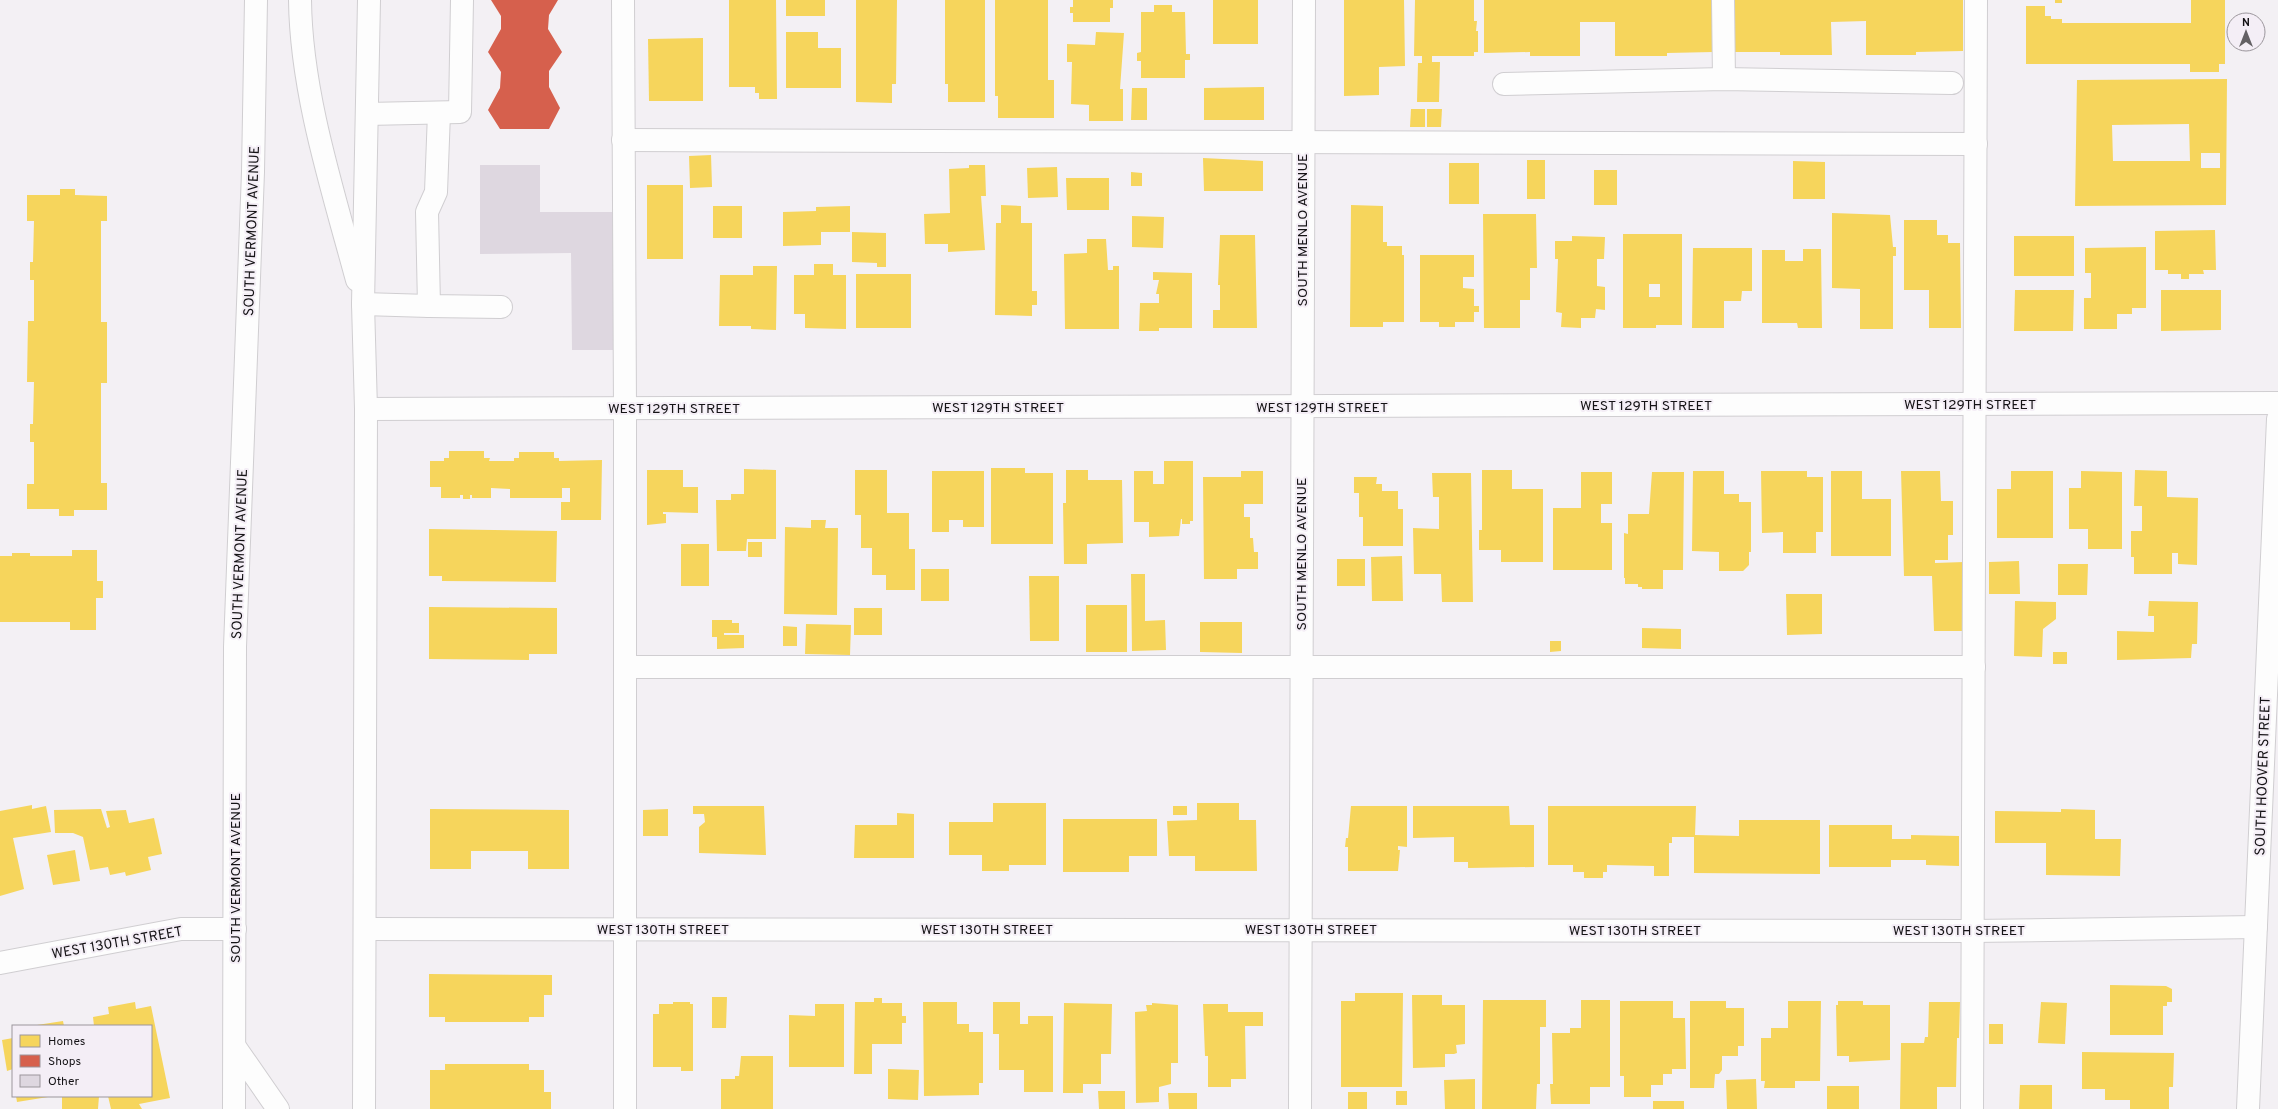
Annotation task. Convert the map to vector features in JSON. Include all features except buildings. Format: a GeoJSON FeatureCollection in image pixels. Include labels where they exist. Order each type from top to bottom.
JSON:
{"type":"FeatureCollection","features":[{"type":"Feature","properties":{"kind":"street","name":"SOUTH VERMONT AVENUE"},"geometry":{"type":"LineString","coordinates":[[234,1109],[235,647],[254,172],[256,0]]}},
{"type":"Feature","properties":{"kind":"street"},"geometry":{"type":"LineString","coordinates":[[300,0],[300,31],[308,81],[332,190],[363,304]]}},
{"type":"Feature","properties":{"kind":"street"},"geometry":{"type":"LineString","coordinates":[[364,1109],[366,409],[363,304],[369,0]]}},
{"type":"Feature","properties":{"kind":"street"},"geometry":{"type":"LineString","coordinates":[[367,114],[460,112],[462,0]]}},
{"type":"Feature","properties":{"kind":"street"},"geometry":{"type":"LineString","coordinates":[[622,0],[625,408],[625,1109]]}},
{"type":"Feature","properties":{"kind":"street","name":"SOUTH MENLO AVENUE"},"geometry":{"type":"LineString","coordinates":[[1300,1109],[1301,407],[1304,0]]}},
{"type":"Feature","properties":{"kind":"street"},"geometry":{"type":"LineString","coordinates":[[1722,0],[1724,78]]}},
{"type":"Feature","properties":{"kind":"street"},"geometry":{"type":"LineString","coordinates":[[1972,1109],[1976,404],[1976,0]]}},
{"type":"Feature","properties":{"kind":"street"},"geometry":{"type":"LineString","coordinates":[[1504,84],[1724,78],[1952,83]]}},
{"type":"Feature","properties":{"kind":"street"},"geometry":{"type":"LineString","coordinates":[[429,306],[427,212],[436,192],[439,113]]}},
{"type":"Feature","properties":{"kind":"street"},"geometry":{"type":"LineString","coordinates":[[624,140],[1976,144]]}},
{"type":"Feature","properties":{"kind":"street"},"geometry":{"type":"LineString","coordinates":[[363,304],[501,306]]}},
{"type":"Feature","properties":{"kind":"street","name":"WEST 129TH STREET"},"geometry":{"type":"LineString","coordinates":[[366,409],[2278,403]]}},
{"type":"Feature","properties":{"kind":"street","name":"SOUTH HOOVER STREET"},"geometry":{"type":"LineString","coordinates":[[2248,1109],[2278,419]]}},
{"type":"Feature","properties":{"kind":"street"},"geometry":{"type":"LineString","coordinates":[[625,667],[1974,666]]}},
{"type":"Feature","properties":{"kind":"street","name":"WEST 130TH STREET"},"geometry":{"type":"LineString","coordinates":[[365,928],[1301,928],[1972,931],[2256,927]]}},
{"type":"Feature","properties":{"kind":"street","name":"WEST 130TH STREET"},"geometry":{"type":"LineString","coordinates":[[0,963],[181,929],[235,929]]}},
{"type":"Feature","properties":{"kind":"street"},"geometry":{"type":"LineString","coordinates":[[235,1047],[278,1109]]}}]}
